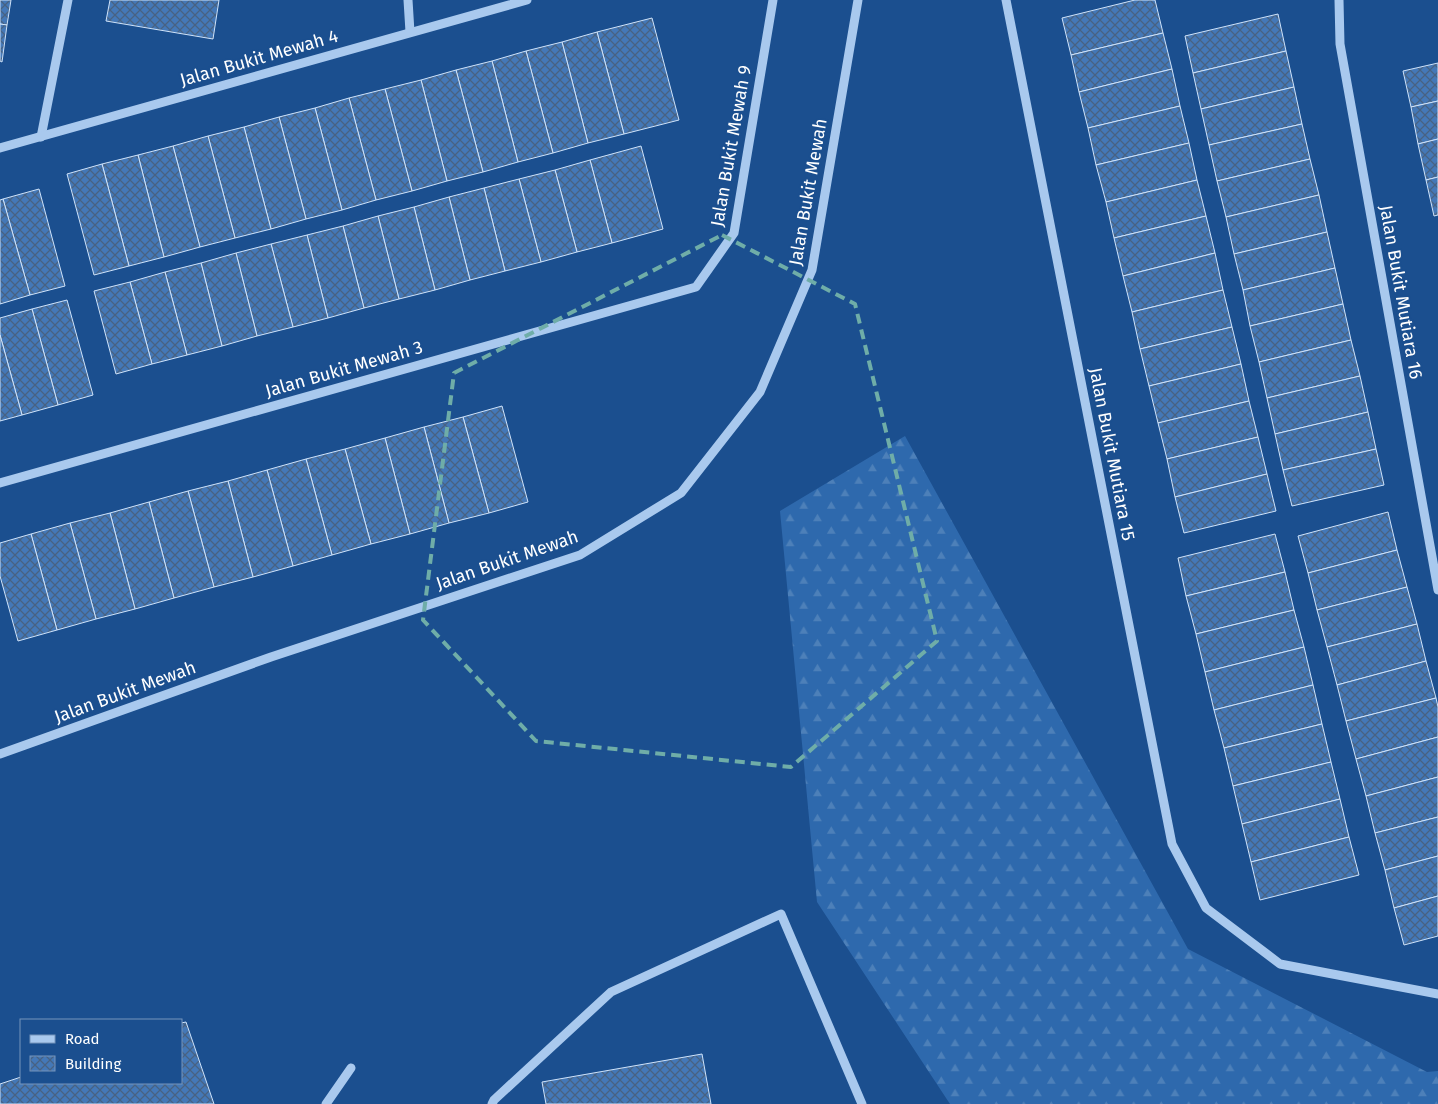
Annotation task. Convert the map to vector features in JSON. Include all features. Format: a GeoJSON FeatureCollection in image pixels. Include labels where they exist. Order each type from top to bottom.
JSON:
{"type":"FeatureCollection","features":[{"type":"Feature","properties":{"kind":"street"},"geometry":{"type":"LineString","coordinates":[[41,137],[68,0]]}},
{"type":"Feature","properties":{"kind":"street"},"geometry":{"type":"LineString","coordinates":[[408,0],[410,32]]}},
{"type":"Feature","properties":{"kind":"street","name":"Jalan Bukit Mewah 4"},"geometry":{"type":"LineString","coordinates":[[0,148],[527,0]]}},
{"type":"Feature","properties":{"kind":"street","name":"Jalan Bukit Mewah 9"},"geometry":{"type":"LineString","coordinates":[[696,287],[734,233],[773,0]]}},
{"type":"Feature","properties":{"kind":"street","name":"Jalan Bukit Mewah"},"geometry":{"type":"LineString","coordinates":[[0,754],[271,657],[580,555],[681,494],[760,392],[812,270],[858,0]]}},
{"type":"Feature","properties":{"kind":"street","name":"Jalan Bukit Mutiara 15"},"geometry":{"type":"LineString","coordinates":[[1006,0],[1172,844],[1206,908],[1280,964],[1438,994]]}},
{"type":"Feature","properties":{"kind":"street","name":"Jalan Bukit Mutiara 16"},"geometry":{"type":"LineString","coordinates":[[1339,0],[1340,44],[1438,590]]}},
{"type":"Feature","properties":{"kind":"street","name":"Jalan Bukit Mewah 3"},"geometry":{"type":"LineString","coordinates":[[0,483],[696,287]]}},
{"type":"Feature","properties":{"kind":"street"},"geometry":{"type":"LineString","coordinates":[[492,1104],[494,1100],[611,992],[781,914],[862,1104]]}},
{"type":"Feature","properties":{"kind":"street"},"geometry":{"type":"LineString","coordinates":[[326,1104],[351,1068]]}},
{"type":"Feature","properties":{"kind":"highlighted area"},"geometry":{"type":"Polygon","coordinates":[[[722,235],[855,304],[937,641],[791,767],[536,741],[423,620],[454,373],[722,235]]]}},
{"type":"Feature","properties":{"kind":"green space"},"geometry":{"type":"Polygon","coordinates":[[[905,436],[1188,949],[1427,1072],[1438,1071],[1438,1104],[950,1104],[817,902],[780,511],[905,436]]]}},
{"type":"Feature","properties":{"kind":"building"},"geometry":{"type":"Polygon","coordinates":[[[0,0],[11,0],[7,25],[0,24],[0,0]]]}},
{"type":"Feature","properties":{"kind":"building"},"geometry":{"type":"Polygon","coordinates":[[[110,0],[219,0],[213,39],[106,21],[110,0]]]}},
{"type":"Feature","properties":{"kind":"building"},"geometry":{"type":"Polygon","coordinates":[[[1135,0],[1155,0],[1163,33],[1071,55],[1062,18],[1135,0]]]}},
{"type":"Feature","properties":{"kind":"building"},"geometry":{"type":"Polygon","coordinates":[[[1278,14],[1286,51],[1193,73],[1185,36],[1278,14]]]}},
{"type":"Feature","properties":{"kind":"building"},"geometry":{"type":"Polygon","coordinates":[[[652,18],[679,120],[624,134],[597,32],[652,18]]]}},
{"type":"Feature","properties":{"kind":"building"},"geometry":{"type":"Polygon","coordinates":[[[0,24],[7,25],[2,62],[0,61],[0,24]]]}},
{"type":"Feature","properties":{"kind":"building"},"geometry":{"type":"Polygon","coordinates":[[[597,32],[624,134],[588,143],[562,42],[597,32]]]}},
{"type":"Feature","properties":{"kind":"building"},"geometry":{"type":"Polygon","coordinates":[[[1163,33],[1172,69],[1079,92],[1071,55],[1163,33]]]}},
{"type":"Feature","properties":{"kind":"building"},"geometry":{"type":"Polygon","coordinates":[[[562,42],[588,143],[553,153],[526,51],[562,42]]]}},
{"type":"Feature","properties":{"kind":"building"},"geometry":{"type":"Polygon","coordinates":[[[526,51],[553,153],[518,162],[492,61],[526,51]]]}},
{"type":"Feature","properties":{"kind":"building"},"geometry":{"type":"Polygon","coordinates":[[[1286,51],[1294,87],[1201,109],[1193,73],[1286,51]]]}},
{"type":"Feature","properties":{"kind":"building"},"geometry":{"type":"Polygon","coordinates":[[[492,61],[518,162],[483,172],[456,70],[492,61]]]}},
{"type":"Feature","properties":{"kind":"building"},"geometry":{"type":"Polygon","coordinates":[[[1438,63],[1438,101],[1411,107],[1403,71],[1438,63]]]}},
{"type":"Feature","properties":{"kind":"building"},"geometry":{"type":"Polygon","coordinates":[[[1172,69],[1180,106],[1088,128],[1079,92],[1172,69]]]}},
{"type":"Feature","properties":{"kind":"building"},"geometry":{"type":"Polygon","coordinates":[[[456,70],[483,172],[447,181],[421,80],[456,70]]]}},
{"type":"Feature","properties":{"kind":"building"},"geometry":{"type":"Polygon","coordinates":[[[421,80],[447,181],[412,191],[385,89],[421,80]]]}},
{"type":"Feature","properties":{"kind":"building"},"geometry":{"type":"Polygon","coordinates":[[[1294,87],[1302,124],[1209,145],[1201,109],[1294,87]]]}},
{"type":"Feature","properties":{"kind":"building"},"geometry":{"type":"Polygon","coordinates":[[[385,89],[412,191],[376,200],[349,98],[385,89]]]}},
{"type":"Feature","properties":{"kind":"building"},"geometry":{"type":"Polygon","coordinates":[[[349,98],[376,200],[342,210],[315,108],[349,98]]]}},
{"type":"Feature","properties":{"kind":"building"},"geometry":{"type":"Polygon","coordinates":[[[1438,101],[1438,139],[1418,144],[1411,107],[1438,101]]]}},
{"type":"Feature","properties":{"kind":"building"},"geometry":{"type":"Polygon","coordinates":[[[1180,106],[1189,143],[1096,165],[1088,128],[1180,106]]]}},
{"type":"Feature","properties":{"kind":"building"},"geometry":{"type":"Polygon","coordinates":[[[315,108],[342,210],[306,219],[279,117],[315,108]]]}},
{"type":"Feature","properties":{"kind":"building"},"geometry":{"type":"Polygon","coordinates":[[[279,117],[306,219],[271,229],[244,127],[279,117]]]}},
{"type":"Feature","properties":{"kind":"building"},"geometry":{"type":"Polygon","coordinates":[[[1302,124],[1310,159],[1217,181],[1209,145],[1302,124]]]}},
{"type":"Feature","properties":{"kind":"building"},"geometry":{"type":"Polygon","coordinates":[[[244,127],[271,229],[235,238],[208,136],[244,127]]]}},
{"type":"Feature","properties":{"kind":"building"},"geometry":{"type":"Polygon","coordinates":[[[208,136],[235,238],[200,247],[173,146],[208,136]]]}},
{"type":"Feature","properties":{"kind":"building"},"geometry":{"type":"Polygon","coordinates":[[[1438,139],[1438,177],[1426,180],[1418,144],[1438,139]]]}},
{"type":"Feature","properties":{"kind":"building"},"geometry":{"type":"Polygon","coordinates":[[[1189,143],[1197,180],[1106,202],[1096,165],[1189,143]]]}},
{"type":"Feature","properties":{"kind":"building"},"geometry":{"type":"Polygon","coordinates":[[[173,146],[200,247],[164,257],[138,155],[173,146]]]}},
{"type":"Feature","properties":{"kind":"building"},"geometry":{"type":"Polygon","coordinates":[[[641,146],[663,229],[612,243],[590,160],[641,146]]]}},
{"type":"Feature","properties":{"kind":"building"},"geometry":{"type":"Polygon","coordinates":[[[138,155],[164,257],[129,266],[102,164],[138,155]]]}},
{"type":"Feature","properties":{"kind":"building"},"geometry":{"type":"Polygon","coordinates":[[[1310,159],[1319,195],[1226,217],[1217,181],[1310,159]]]}},
{"type":"Feature","properties":{"kind":"building"},"geometry":{"type":"Polygon","coordinates":[[[590,160],[612,243],[577,252],[555,170],[590,160]]]}},
{"type":"Feature","properties":{"kind":"building"},"geometry":{"type":"Polygon","coordinates":[[[102,164],[129,266],[94,275],[67,174],[102,164]]]}},
{"type":"Feature","properties":{"kind":"building"},"geometry":{"type":"Polygon","coordinates":[[[555,170],[577,252],[541,262],[519,179],[555,170]]]}},
{"type":"Feature","properties":{"kind":"building"},"geometry":{"type":"Polygon","coordinates":[[[1438,177],[1438,215],[1434,216],[1426,180],[1438,177]]]}},
{"type":"Feature","properties":{"kind":"building"},"geometry":{"type":"Polygon","coordinates":[[[519,179],[541,262],[505,271],[484,188],[519,179]]]}},
{"type":"Feature","properties":{"kind":"building"},"geometry":{"type":"Polygon","coordinates":[[[1197,180],[1206,216],[1114,238],[1106,202],[1197,180]]]}},
{"type":"Feature","properties":{"kind":"building"},"geometry":{"type":"Polygon","coordinates":[[[484,188],[505,271],[470,280],[449,197],[484,188]]]}},
{"type":"Feature","properties":{"kind":"building"},"geometry":{"type":"Polygon","coordinates":[[[39,189],[65,286],[30,295],[3,199],[39,189]]]}},
{"type":"Feature","properties":{"kind":"building"},"geometry":{"type":"Polygon","coordinates":[[[1319,195],[1327,232],[1234,254],[1226,217],[1319,195]]]}},
{"type":"Feature","properties":{"kind":"building"},"geometry":{"type":"Polygon","coordinates":[[[449,197],[470,280],[435,290],[414,207],[449,197]]]}},
{"type":"Feature","properties":{"kind":"building"},"geometry":{"type":"Polygon","coordinates":[[[3,199],[30,295],[0,304],[0,200],[3,199]]]}},
{"type":"Feature","properties":{"kind":"building"},"geometry":{"type":"Polygon","coordinates":[[[414,207],[435,290],[399,299],[378,216],[414,207]]]}},
{"type":"Feature","properties":{"kind":"building"},"geometry":{"type":"Polygon","coordinates":[[[378,216],[399,299],[364,308],[343,226],[378,216]]]}},
{"type":"Feature","properties":{"kind":"building"},"geometry":{"type":"Polygon","coordinates":[[[1206,216],[1215,253],[1123,276],[1114,238],[1206,216]]]}},
{"type":"Feature","properties":{"kind":"building"},"geometry":{"type":"Polygon","coordinates":[[[343,226],[364,308],[328,318],[307,235],[343,226]]]}},
{"type":"Feature","properties":{"kind":"building"},"geometry":{"type":"Polygon","coordinates":[[[1327,232],[1335,268],[1243,290],[1234,254],[1327,232]]]}},
{"type":"Feature","properties":{"kind":"building"},"geometry":{"type":"Polygon","coordinates":[[[307,235],[328,318],[293,327],[271,244],[307,235]]]}},
{"type":"Feature","properties":{"kind":"building"},"geometry":{"type":"Polygon","coordinates":[[[271,244],[293,327],[257,336],[236,253],[271,244]]]}},
{"type":"Feature","properties":{"kind":"building"},"geometry":{"type":"Polygon","coordinates":[[[236,253],[257,336],[222,346],[201,263],[236,253]]]}},
{"type":"Feature","properties":{"kind":"building"},"geometry":{"type":"Polygon","coordinates":[[[1215,253],[1223,290],[1132,312],[1123,276],[1215,253]]]}},
{"type":"Feature","properties":{"kind":"building"},"geometry":{"type":"Polygon","coordinates":[[[201,263],[222,346],[187,355],[165,272],[201,263]]]}},
{"type":"Feature","properties":{"kind":"building"},"geometry":{"type":"Polygon","coordinates":[[[1335,268],[1343,304],[1250,326],[1243,290],[1335,268]]]}},
{"type":"Feature","properties":{"kind":"building"},"geometry":{"type":"Polygon","coordinates":[[[165,272],[187,355],[152,364],[130,282],[165,272]]]}},
{"type":"Feature","properties":{"kind":"building"},"geometry":{"type":"Polygon","coordinates":[[[130,282],[152,364],[116,374],[94,291],[130,282]]]}},
{"type":"Feature","properties":{"kind":"building"},"geometry":{"type":"Polygon","coordinates":[[[1223,290],[1232,327],[1140,349],[1132,312],[1223,290]]]}},
{"type":"Feature","properties":{"kind":"building"},"geometry":{"type":"Polygon","coordinates":[[[67,300],[93,395],[58,405],[32,309],[67,300]]]}},
{"type":"Feature","properties":{"kind":"building"},"geometry":{"type":"Polygon","coordinates":[[[1343,304],[1351,340],[1259,362],[1250,326],[1343,304]]]}},
{"type":"Feature","properties":{"kind":"building"},"geometry":{"type":"Polygon","coordinates":[[[32,309],[58,405],[22,415],[0,335],[0,318],[32,309]]]}},
{"type":"Feature","properties":{"kind":"building"},"geometry":{"type":"Polygon","coordinates":[[[1232,327],[1241,364],[1149,386],[1140,349],[1232,327]]]}},
{"type":"Feature","properties":{"kind":"building"},"geometry":{"type":"Polygon","coordinates":[[[0,335],[22,415],[0,421],[0,335]]]}},
{"type":"Feature","properties":{"kind":"building"},"geometry":{"type":"Polygon","coordinates":[[[1351,340],[1360,376],[1267,398],[1259,362],[1351,340]]]}},
{"type":"Feature","properties":{"kind":"building"},"geometry":{"type":"Polygon","coordinates":[[[1241,364],[1249,401],[1158,423],[1149,386],[1241,364]]]}},
{"type":"Feature","properties":{"kind":"building"},"geometry":{"type":"Polygon","coordinates":[[[1360,376],[1368,412],[1275,434],[1267,398],[1360,376]]]}},
{"type":"Feature","properties":{"kind":"building"},"geometry":{"type":"Polygon","coordinates":[[[1249,401],[1258,437],[1167,459],[1158,423],[1249,401]]]}},
{"type":"Feature","properties":{"kind":"building"},"geometry":{"type":"Polygon","coordinates":[[[502,406],[528,502],[489,513],[463,417],[502,406]]]}},
{"type":"Feature","properties":{"kind":"building"},"geometry":{"type":"Polygon","coordinates":[[[1368,412],[1376,449],[1283,470],[1275,434],[1368,412]]]}},
{"type":"Feature","properties":{"kind":"building"},"geometry":{"type":"Polygon","coordinates":[[[463,417],[489,513],[449,523],[424,427],[463,417]]]}},
{"type":"Feature","properties":{"kind":"building"},"geometry":{"type":"Polygon","coordinates":[[[424,427],[449,523],[410,534],[385,438],[424,427]]]}},
{"type":"Feature","properties":{"kind":"building"},"geometry":{"type":"Polygon","coordinates":[[[1258,437],[1267,474],[1175,497],[1167,459],[1258,437]]]}},
{"type":"Feature","properties":{"kind":"building"},"geometry":{"type":"Polygon","coordinates":[[[385,438],[410,534],[371,544],[345,449],[385,438]]]}},
{"type":"Feature","properties":{"kind":"building"},"geometry":{"type":"Polygon","coordinates":[[[345,449],[371,544],[332,555],[306,459],[345,449]]]}},
{"type":"Feature","properties":{"kind":"building"},"geometry":{"type":"Polygon","coordinates":[[[1376,449],[1384,485],[1292,506],[1283,470],[1376,449]]]}},
{"type":"Feature","properties":{"kind":"building"},"geometry":{"type":"Polygon","coordinates":[[[306,459],[332,555],[293,566],[267,470],[306,459]]]}},
{"type":"Feature","properties":{"kind":"building"},"geometry":{"type":"Polygon","coordinates":[[[267,470],[293,566],[253,577],[228,481],[267,470]]]}},
{"type":"Feature","properties":{"kind":"building"},"geometry":{"type":"Polygon","coordinates":[[[1267,474],[1276,511],[1184,533],[1175,497],[1267,474]]]}},
{"type":"Feature","properties":{"kind":"building"},"geometry":{"type":"Polygon","coordinates":[[[228,481],[253,577],[214,587],[188,491],[228,481]]]}},
{"type":"Feature","properties":{"kind":"building"},"geometry":{"type":"Polygon","coordinates":[[[188,491],[214,587],[174,598],[149,502],[188,491]]]}},
{"type":"Feature","properties":{"kind":"building"},"geometry":{"type":"Polygon","coordinates":[[[149,502],[174,598],[135,609],[110,513],[149,502]]]}},
{"type":"Feature","properties":{"kind":"building"},"geometry":{"type":"Polygon","coordinates":[[[1388,512],[1397,550],[1308,573],[1298,536],[1388,512]]]}},
{"type":"Feature","properties":{"kind":"building"},"geometry":{"type":"Polygon","coordinates":[[[110,513],[135,609],[96,619],[70,523],[110,513]]]}},
{"type":"Feature","properties":{"kind":"building"},"geometry":{"type":"Polygon","coordinates":[[[70,523],[96,619],[57,630],[31,534],[70,523]]]}},
{"type":"Feature","properties":{"kind":"building"},"geometry":{"type":"Polygon","coordinates":[[[31,534],[57,630],[18,641],[0,576],[0,543],[31,534]]]}},
{"type":"Feature","properties":{"kind":"building"},"geometry":{"type":"Polygon","coordinates":[[[1275,534],[1285,572],[1186,596],[1178,558],[1275,534]]]}},
{"type":"Feature","properties":{"kind":"building"},"geometry":{"type":"Polygon","coordinates":[[[1397,550],[1407,587],[1317,610],[1308,573],[1397,550]]]}},
{"type":"Feature","properties":{"kind":"building"},"geometry":{"type":"Polygon","coordinates":[[[1285,572],[1294,610],[1196,634],[1186,596],[1285,572]]]}},
{"type":"Feature","properties":{"kind":"building"},"geometry":{"type":"Polygon","coordinates":[[[1407,587],[1417,624],[1327,647],[1317,610],[1407,587]]]}},
{"type":"Feature","properties":{"kind":"building"},"geometry":{"type":"Polygon","coordinates":[[[1294,610],[1304,647],[1205,672],[1196,634],[1294,610]]]}},
{"type":"Feature","properties":{"kind":"building"},"geometry":{"type":"Polygon","coordinates":[[[1417,624],[1426,661],[1337,685],[1327,647],[1417,624]]]}},
{"type":"Feature","properties":{"kind":"building"},"geometry":{"type":"Polygon","coordinates":[[[1304,647],[1313,685],[1214,710],[1205,672],[1304,647]]]}},
{"type":"Feature","properties":{"kind":"building"},"geometry":{"type":"Polygon","coordinates":[[[1426,661],[1436,698],[1346,721],[1337,685],[1426,661]]]}},
{"type":"Feature","properties":{"kind":"building"},"geometry":{"type":"Polygon","coordinates":[[[1313,685],[1322,724],[1224,748],[1214,710],[1313,685]]]}},
{"type":"Feature","properties":{"kind":"building"},"geometry":{"type":"Polygon","coordinates":[[[1436,698],[1438,707],[1438,737],[1356,759],[1346,721],[1436,698]]]}},
{"type":"Feature","properties":{"kind":"building"},"geometry":{"type":"Polygon","coordinates":[[[1322,724],[1331,762],[1233,786],[1224,748],[1322,724]]]}},
{"type":"Feature","properties":{"kind":"building"},"geometry":{"type":"Polygon","coordinates":[[[1438,737],[1438,777],[1366,796],[1356,759],[1438,737]]]}},
{"type":"Feature","properties":{"kind":"building"},"geometry":{"type":"Polygon","coordinates":[[[1331,762],[1340,799],[1242,824],[1233,786],[1331,762]]]}},
{"type":"Feature","properties":{"kind":"building"},"geometry":{"type":"Polygon","coordinates":[[[1438,777],[1438,817],[1375,833],[1366,796],[1438,777]]]}},
{"type":"Feature","properties":{"kind":"building"},"geometry":{"type":"Polygon","coordinates":[[[1340,799],[1349,837],[1251,862],[1242,824],[1340,799]]]}},
{"type":"Feature","properties":{"kind":"building"},"geometry":{"type":"Polygon","coordinates":[[[1438,817],[1438,856],[1385,870],[1375,833],[1438,817]]]}},
{"type":"Feature","properties":{"kind":"building"},"geometry":{"type":"Polygon","coordinates":[[[1349,837],[1359,875],[1260,900],[1251,862],[1349,837]]]}},
{"type":"Feature","properties":{"kind":"building"},"geometry":{"type":"Polygon","coordinates":[[[1438,856],[1438,896],[1394,908],[1385,870],[1438,856]]]}},
{"type":"Feature","properties":{"kind":"building"},"geometry":{"type":"Polygon","coordinates":[[[1438,896],[1438,936],[1404,945],[1394,908],[1438,896]]]}},
{"type":"Feature","properties":{"kind":"building"},"geometry":{"type":"Polygon","coordinates":[[[186,1022],[214,1104],[0,1104],[0,1084],[20,1077],[20,1084],[182,1084],[182,1023],[186,1022]]]}},
{"type":"Feature","properties":{"kind":"building"},"geometry":{"type":"Polygon","coordinates":[[[702,1054],[711,1104],[546,1104],[542,1082],[702,1054]]]}}]}
